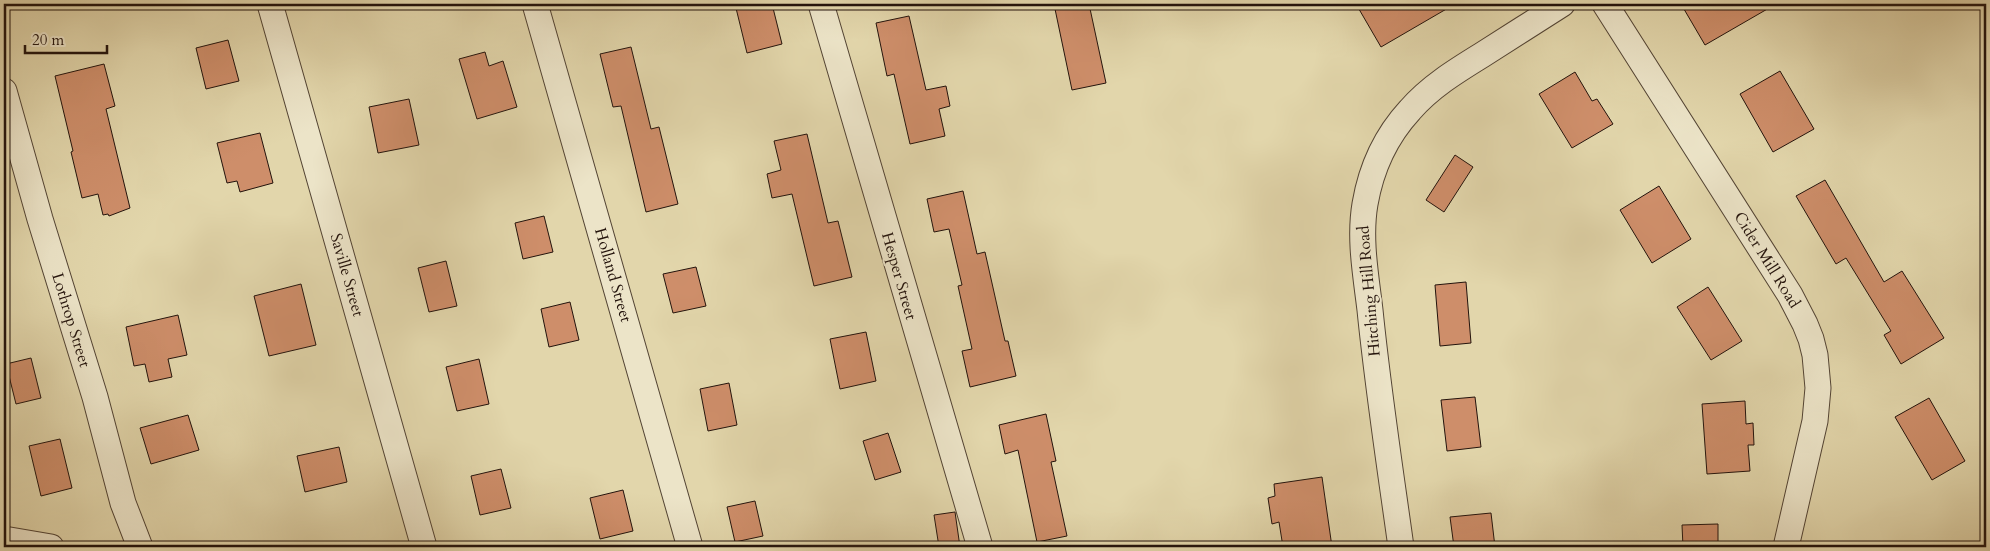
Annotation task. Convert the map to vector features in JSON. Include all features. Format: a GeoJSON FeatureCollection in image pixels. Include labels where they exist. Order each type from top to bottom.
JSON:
{"type":"FeatureCollection","features":[{"type":"Feature","properties":{"kind":"street","name":"Saville Street"},"geometry":{"type":"LineString","coordinates":[[270,4],[424,547]]}},
{"type":"Feature","properties":{"kind":"street","name":"Holland Street"},"geometry":{"type":"LineString","coordinates":[[535,4],[690,547]]}},
{"type":"Feature","properties":{"kind":"street","name":"Hesper Street"},"geometry":{"type":"LineString","coordinates":[[820,4],[980,547]]}},
{"type":"Feature","properties":{"kind":"street","name":"Hitching Hill Road"},"geometry":{"type":"LineString","coordinates":[[1401,547],[1376,375],[1363,242],[1365,206],[1371,180],[1380,154],[1398,124],[1422,97],[1451,75],[1562,4]]}},
{"type":"Feature","properties":{"kind":"street","name":"Cider Mill Road"},"geometry":{"type":"LineString","coordinates":[[1605,4],[1790,295],[1811,339],[1818,372],[1818,404],[1786,547]]}},
{"type":"Feature","properties":{"kind":"street","name":"Lothrop Street"},"geometry":{"type":"LineString","coordinates":[[4,91],[40,219],[95,397],[123,503],[140,547]]}},
{"type":"Feature","properties":{"kind":"street"},"geometry":{"type":"LineString","coordinates":[[4,539],[51,547]]}},
{"type":"Feature","properties":{"kind":"building"},"geometry":{"type":"Polygon","coordinates":[[[735,4],[772,4],[782,44],[747,53],[735,4]]]}},
{"type":"Feature","properties":{"kind":"building"},"geometry":{"type":"Polygon","coordinates":[[[1089,4],[1106,83],[1072,90],[1055,9],[1089,4]]]}},
{"type":"Feature","properties":{"kind":"building"},"geometry":{"type":"Polygon","coordinates":[[[1356,4],[1455,4],[1381,47],[1356,4]]]}},
{"type":"Feature","properties":{"kind":"building"},"geometry":{"type":"Polygon","coordinates":[[[1681,4],[1776,4],[1705,45],[1681,4]]]}},
{"type":"Feature","properties":{"kind":"building"},"geometry":{"type":"Polygon","coordinates":[[[909,16],[926,90],[946,86],[950,106],[939,109],[945,136],[910,144],[894,74],[887,76],[876,23],[909,16]]]}},
{"type":"Feature","properties":{"kind":"building"},"geometry":{"type":"Polygon","coordinates":[[[228,40],[239,81],[206,89],[196,48],[228,40]]]}},
{"type":"Feature","properties":{"kind":"building"},"geometry":{"type":"Polygon","coordinates":[[[631,47],[651,129],[659,127],[678,204],[646,212],[621,106],[613,107],[600,54],[631,47]]]}},
{"type":"Feature","properties":{"kind":"building"},"geometry":{"type":"Polygon","coordinates":[[[485,52],[489,66],[503,61],[517,107],[477,119],[459,59],[485,52]]]}},
{"type":"Feature","properties":{"kind":"building"},"geometry":{"type":"Polygon","coordinates":[[[104,64],[115,106],[106,109],[130,208],[109,216],[108,214],[103,215],[98,194],[82,198],[55,76],[104,64]]]}},
{"type":"Feature","properties":{"kind":"building"},"geometry":{"type":"Polygon","coordinates":[[[1780,71],[1814,129],[1773,152],[1740,94],[1780,71]]]}},
{"type":"Feature","properties":{"kind":"building"},"geometry":{"type":"Polygon","coordinates":[[[1575,72],[1592,101],[1597,99],[1613,124],[1572,148],[1539,94],[1575,72]]]}},
{"type":"Feature","properties":{"kind":"building"},"geometry":{"type":"Polygon","coordinates":[[[409,99],[419,145],[378,153],[369,107],[409,99]]]}},
{"type":"Feature","properties":{"kind":"building"},"geometry":{"type":"Polygon","coordinates":[[[260,133],[273,183],[240,192],[237,181],[227,183],[217,143],[260,133]]]}},
{"type":"Feature","properties":{"kind":"building"},"geometry":{"type":"Polygon","coordinates":[[[807,134],[828,223],[838,221],[852,277],[814,286],[792,194],[772,198],[767,174],[781,170],[774,141],[807,134]]]}},
{"type":"Feature","properties":{"kind":"building"},"geometry":{"type":"Polygon","coordinates":[[[1455,155],[1473,167],[1444,212],[1426,200],[1455,155]]]}},
{"type":"Feature","properties":{"kind":"building"},"geometry":{"type":"Polygon","coordinates":[[[1825,180],[1884,282],[1902,271],[1944,338],[1901,364],[1884,335],[1891,331],[1846,258],[1836,264],[1796,196],[1825,180]]]}},
{"type":"Feature","properties":{"kind":"building"},"geometry":{"type":"Polygon","coordinates":[[[1659,186],[1691,239],[1652,263],[1620,210],[1659,186]]]}},
{"type":"Feature","properties":{"kind":"building"},"geometry":{"type":"Polygon","coordinates":[[[963,191],[977,254],[985,252],[1005,341],[1008,341],[1016,376],[970,387],[962,351],[972,349],[958,286],[962,285],[949,229],[934,232],[927,199],[963,191]]]}},
{"type":"Feature","properties":{"kind":"building"},"geometry":{"type":"Polygon","coordinates":[[[544,216],[553,252],[523,259],[515,223],[544,216]]]}},
{"type":"Feature","properties":{"kind":"building"},"geometry":{"type":"Polygon","coordinates":[[[446,261],[457,306],[429,312],[418,268],[446,261]]]}},
{"type":"Feature","properties":{"kind":"building"},"geometry":{"type":"Polygon","coordinates":[[[696,267],[706,306],[673,313],[663,274],[696,267]]]}},
{"type":"Feature","properties":{"kind":"building"},"geometry":{"type":"Polygon","coordinates":[[[1466,282],[1471,343],[1440,346],[1435,285],[1466,282]]]}},
{"type":"Feature","properties":{"kind":"building"},"geometry":{"type":"Polygon","coordinates":[[[301,284],[316,345],[269,356],[254,296],[301,284]]]}},
{"type":"Feature","properties":{"kind":"building"},"geometry":{"type":"Polygon","coordinates":[[[1708,287],[1742,341],[1711,360],[1677,307],[1708,287]]]}},
{"type":"Feature","properties":{"kind":"building"},"geometry":{"type":"Polygon","coordinates":[[[570,302],[579,340],[549,347],[541,309],[570,302]]]}},
{"type":"Feature","properties":{"kind":"building"},"geometry":{"type":"Polygon","coordinates":[[[178,315],[187,355],[168,359],[172,377],[149,382],[145,364],[134,366],[126,327],[178,315]]]}},
{"type":"Feature","properties":{"kind":"building"},"geometry":{"type":"Polygon","coordinates":[[[866,332],[876,381],[840,389],[830,339],[866,332]]]}},
{"type":"Feature","properties":{"kind":"building"},"geometry":{"type":"Polygon","coordinates":[[[31,358],[41,398],[16,404],[6,364],[31,358]]]}},
{"type":"Feature","properties":{"kind":"building"},"geometry":{"type":"Polygon","coordinates":[[[479,359],[489,404],[457,411],[446,367],[479,359]]]}},
{"type":"Feature","properties":{"kind":"building"},"geometry":{"type":"Polygon","coordinates":[[[729,383],[737,425],[708,431],[700,389],[729,383]]]}},
{"type":"Feature","properties":{"kind":"building"},"geometry":{"type":"Polygon","coordinates":[[[1475,397],[1481,447],[1447,451],[1441,400],[1475,397]]]}},
{"type":"Feature","properties":{"kind":"building"},"geometry":{"type":"Polygon","coordinates":[[[1929,398],[1965,461],[1932,480],[1895,417],[1929,398]]]}},
{"type":"Feature","properties":{"kind":"building"},"geometry":{"type":"Polygon","coordinates":[[[1745,401],[1746,424],[1753,423],[1754,445],[1748,445],[1750,471],[1707,474],[1702,404],[1745,401]]]}},
{"type":"Feature","properties":{"kind":"building"},"geometry":{"type":"Polygon","coordinates":[[[1046,414],[1056,461],[1051,462],[1067,536],[1037,542],[1018,450],[1005,454],[999,425],[1046,414]]]}},
{"type":"Feature","properties":{"kind":"building"},"geometry":{"type":"Polygon","coordinates":[[[188,415],[199,450],[151,464],[140,428],[188,415]]]}},
{"type":"Feature","properties":{"kind":"building"},"geometry":{"type":"Polygon","coordinates":[[[888,433],[901,472],[875,480],[863,441],[888,433]]]}},
{"type":"Feature","properties":{"kind":"building"},"geometry":{"type":"Polygon","coordinates":[[[60,439],[72,488],[41,496],[29,446],[60,439]]]}},
{"type":"Feature","properties":{"kind":"building"},"geometry":{"type":"Polygon","coordinates":[[[339,447],[347,482],[305,492],[297,456],[339,447]]]}},
{"type":"Feature","properties":{"kind":"building"},"geometry":{"type":"Polygon","coordinates":[[[501,469],[511,508],[480,515],[471,476],[501,469]]]}},
{"type":"Feature","properties":{"kind":"building"},"geometry":{"type":"Polygon","coordinates":[[[1322,477],[1332,547],[1283,547],[1279,522],[1272,524],[1268,498],[1275,496],[1274,484],[1322,477]]]}},
{"type":"Feature","properties":{"kind":"building"},"geometry":{"type":"Polygon","coordinates":[[[623,490],[633,531],[600,539],[590,498],[623,490]]]}},
{"type":"Feature","properties":{"kind":"building"},"geometry":{"type":"Polygon","coordinates":[[[755,501],[763,536],[735,542],[727,507],[755,501]]]}},
{"type":"Feature","properties":{"kind":"building"},"geometry":{"type":"Polygon","coordinates":[[[955,512],[960,547],[939,547],[934,515],[955,512]]]}},
{"type":"Feature","properties":{"kind":"building"},"geometry":{"type":"Polygon","coordinates":[[[1491,513],[1495,547],[1454,547],[1450,517],[1491,513]]]}},
{"type":"Feature","properties":{"kind":"building"},"geometry":{"type":"Polygon","coordinates":[[[1718,524],[1718,547],[1683,547],[1682,525],[1718,524]]]}}]}
